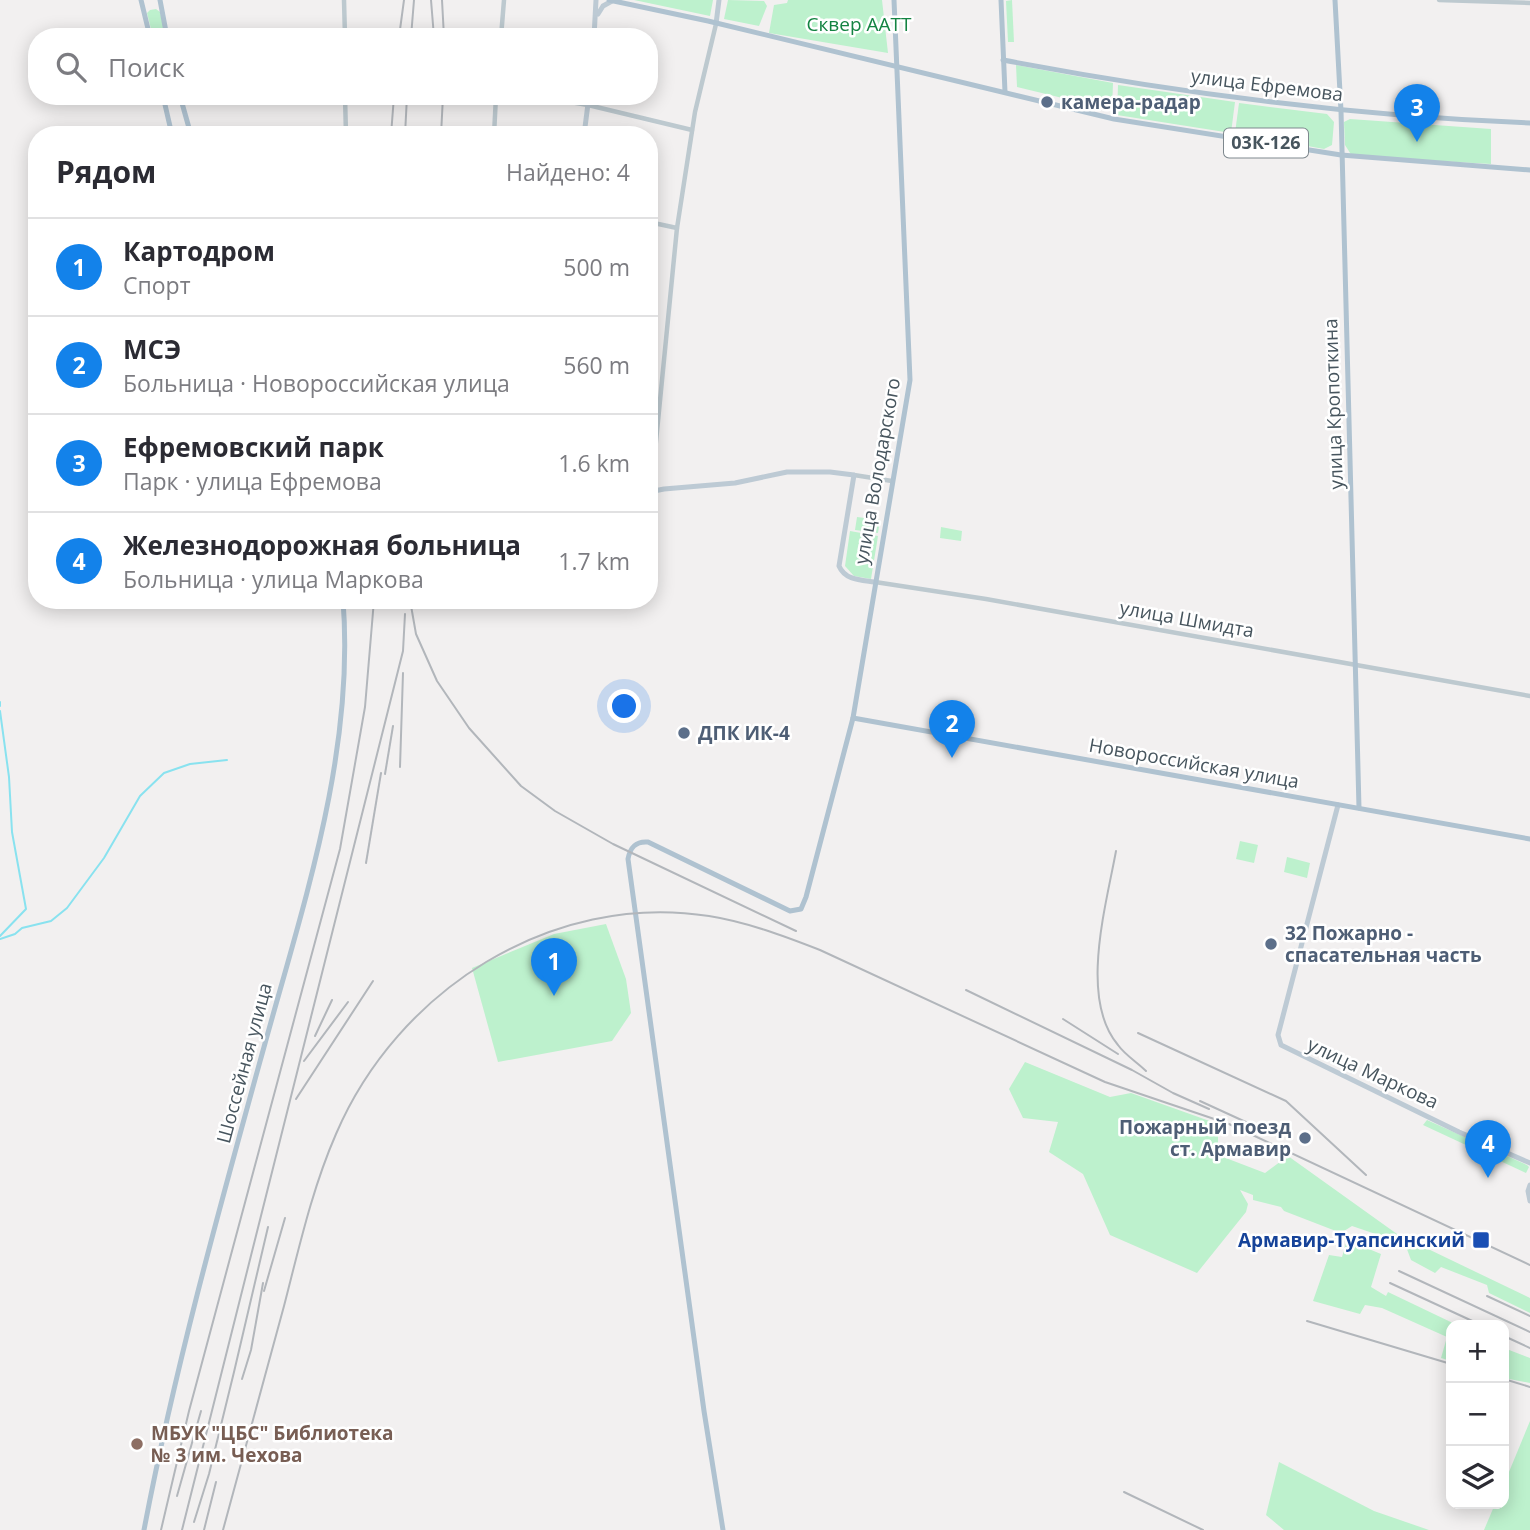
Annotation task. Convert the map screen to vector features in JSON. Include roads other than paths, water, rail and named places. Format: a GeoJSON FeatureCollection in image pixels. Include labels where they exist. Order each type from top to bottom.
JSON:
{"type":"FeatureCollection","features":[{"type":"Feature","properties":{"kind":"main road"},"geometry":{"type":"LineString","coordinates":[[141,0],[148,28]]}},
{"type":"Feature","properties":{"kind":"main road"},"geometry":{"type":"LineString","coordinates":[[160,0],[165,28]]}},
{"type":"Feature","properties":{"kind":"main road"},"geometry":{"type":"LineString","coordinates":[[595,28],[596,0]]}},
{"type":"Feature","properties":{"kind":"main road"},"geometry":{"type":"LineString","coordinates":[[716,24],[719,0]]}},
{"type":"Feature","properties":{"kind":"main road","name":"улица Володарского"},"geometry":{"type":"LineString","coordinates":[[723,1530],[708,1443],[628,859],[637,842],[648,842],[790,911],[801,908],[806,897],[853,718],[910,380],[894,0]]}},
{"type":"Feature","properties":{"kind":"main road"},"geometry":{"type":"LineString","coordinates":[[596,16],[603,6],[611,1],[1005,92],[1001,0]]}},
{"type":"Feature","properties":{"kind":"main road","name":"улица Кропоткина"},"geometry":{"type":"LineString","coordinates":[[1335,0],[1341,111],[1359,808]]}},
{"type":"Feature","properties":{"kind":"main road","name":"улица Ефремова"},"geometry":{"type":"LineString","coordinates":[[1003,60],[1117,82],[1341,111],[1530,123]]}},
{"type":"Feature","properties":{"kind":"main road","name":"03К-126"},"geometry":{"type":"LineString","coordinates":[[1005,92],[1114,119],[1342,155],[1530,170]]}},
{"type":"Feature","properties":{"kind":"main road"},"geometry":{"type":"LineString","coordinates":[[165,105],[170,126]]}},
{"type":"Feature","properties":{"kind":"main road"},"geometry":{"type":"LineString","coordinates":[[183,105],[188,126]]}},
{"type":"Feature","properties":{"kind":"main road"},"geometry":{"type":"LineString","coordinates":[[585,126],[588,105]]}},
{"type":"Feature","properties":{"kind":"main road"},"geometry":{"type":"LineString","coordinates":[[658,490],[735,483],[787,472],[854,475]]}},
{"type":"Feature","properties":{"kind":"main road","name":"улица Володарского"},"geometry":{"type":"LineString","coordinates":[[841,570],[840,555],[854,475]]}},
{"type":"Feature","properties":{"kind":"main road","name":"улица Шмидта"},"geometry":{"type":"LineString","coordinates":[[841,570],[852,579],[874,582]]}},
{"type":"Feature","properties":{"kind":"main road","name":"Шоссейная улица"},"geometry":{"type":"LineString","coordinates":[[144,1530],[170,1404],[304,900],[336,762],[346,641],[344,609]]}},
{"type":"Feature","properties":{"kind":"main road","name":"Новороссийская улица"},"geometry":{"type":"LineString","coordinates":[[853,718],[1530,839]]}},
{"type":"Feature","properties":{"kind":"main road","name":"улица Маркова"},"geometry":{"type":"LineString","coordinates":[[1338,805],[1278,1035],[1280,1045],[1459,1132],[1530,1163]]}},
{"type":"Feature","properties":{"kind":"main road"},"geometry":{"type":"LineString","coordinates":[[1530,1185],[1530,1201]]}},
{"type":"Feature","properties":{"kind":"street"},"geometry":{"type":"LineString","coordinates":[[344,0],[345,28]]}},
{"type":"Feature","properties":{"kind":"street"},"geometry":{"type":"LineString","coordinates":[[502,28],[504,0]]}},
{"type":"Feature","properties":{"kind":"street"},"geometry":{"type":"LineString","coordinates":[[1439,0],[1530,3]]}},
{"type":"Feature","properties":{"kind":"street"},"geometry":{"type":"LineString","coordinates":[[658,414],[677,228],[692,130],[716,24]]}},
{"type":"Feature","properties":{"kind":"street"},"geometry":{"type":"LineString","coordinates":[[345,105],[346,126]]}},
{"type":"Feature","properties":{"kind":"street"},"geometry":{"type":"LineString","coordinates":[[494,126],[496,105]]}},
{"type":"Feature","properties":{"kind":"street"},"geometry":{"type":"LineString","coordinates":[[588,105],[692,130]]}},
{"type":"Feature","properties":{"kind":"street"},"geometry":{"type":"LineString","coordinates":[[658,224],[677,228]]}},
{"type":"Feature","properties":{"kind":"street"},"geometry":{"type":"LineString","coordinates":[[854,475],[892,481]]}},
{"type":"Feature","properties":{"kind":"street","name":"улица Шмидта"},"geometry":{"type":"LineString","coordinates":[[874,582],[986,599],[1530,696]]}},
{"type":"Feature","properties":{"kind":"waterway"},"geometry":{"type":"LineString","coordinates":[[0,711],[9,777],[12,832],[26,909],[0,936]]}},
{"type":"Feature","properties":{"kind":"waterway"},"geometry":{"type":"LineString","coordinates":[[0,939],[15,934],[22,928],[51,921],[67,908],[104,858],[140,796],[164,773],[190,764],[227,760]]}},
{"type":"Feature","properties":{"kind":"railway"},"geometry":{"type":"LineString","coordinates":[[400,28],[404,0]]}},
{"type":"Feature","properties":{"kind":"railway"},"geometry":{"type":"LineString","coordinates":[[412,28],[414,0]]}},
{"type":"Feature","properties":{"kind":"railway"},"geometry":{"type":"LineString","coordinates":[[431,0],[433,28]]}},
{"type":"Feature","properties":{"kind":"railway"},"geometry":{"type":"LineString","coordinates":[[442,0],[444,28]]}},
{"type":"Feature","properties":{"kind":"railway"},"geometry":{"type":"LineString","coordinates":[[392,126],[393,105]]}},
{"type":"Feature","properties":{"kind":"railway"},"geometry":{"type":"LineString","coordinates":[[405,126],[407,105]]}},
{"type":"Feature","properties":{"kind":"railway"},"geometry":{"type":"LineString","coordinates":[[441,126],[443,105]]}},
{"type":"Feature","properties":{"kind":"railway"},"geometry":{"type":"LineString","coordinates":[[161,1530],[189,1411],[340,849],[365,707],[373,609]]}},
{"type":"Feature","properties":{"kind":"railway"},"geometry":{"type":"LineString","coordinates":[[412,609],[416,634],[437,681],[469,728],[521,786],[555,811],[613,844],[796,931]]}},
{"type":"Feature","properties":{"kind":"railway"},"geometry":{"type":"LineString","coordinates":[[182,1530],[403,651],[405,614]]}},
{"type":"Feature","properties":{"kind":"railway"},"geometry":{"type":"LineString","coordinates":[[400,767],[403,673]]}},
{"type":"Feature","properties":{"kind":"railway"},"geometry":{"type":"LineString","coordinates":[[385,774],[393,726]]}},
{"type":"Feature","properties":{"kind":"railway"},"geometry":{"type":"LineString","coordinates":[[366,863],[381,773]]}},
{"type":"Feature","properties":{"kind":"railway"},"geometry":{"type":"LineString","coordinates":[[1116,851],[1099,951],[1100,1003],[1106,1026],[1118,1045],[1146,1071]]}},
{"type":"Feature","properties":{"kind":"railway"},"geometry":{"type":"LineString","coordinates":[[223,1530],[313,1197],[336,1134],[363,1083],[398,1036],[439,996],[486,962],[538,936],[593,919],[650,912],[709,916],[793,940],[1105,1082],[1229,1124],[1530,1265]]}},
{"type":"Feature","properties":{"kind":"railway"},"geometry":{"type":"LineString","coordinates":[[296,1099],[373,981]]}},
{"type":"Feature","properties":{"kind":"railway"},"geometry":{"type":"LineString","coordinates":[[966,990],[1209,1109]]}},
{"type":"Feature","properties":{"kind":"railway"},"geometry":{"type":"LineString","coordinates":[[315,1036],[332,1000]]}},
{"type":"Feature","properties":{"kind":"railway"},"geometry":{"type":"LineString","coordinates":[[304,1061],[348,1002]]}},
{"type":"Feature","properties":{"kind":"railway"},"geometry":{"type":"LineString","coordinates":[[1063,1019],[1118,1054]]}},
{"type":"Feature","properties":{"kind":"railway"},"geometry":{"type":"LineString","coordinates":[[1138,1033],[1286,1101],[1366,1175]]}},
{"type":"Feature","properties":{"kind":"railway"},"geometry":{"type":"LineString","coordinates":[[1200,1101],[1248,1123]]}},
{"type":"Feature","properties":{"kind":"railway"},"geometry":{"type":"LineString","coordinates":[[264,1291],[285,1218]]}},
{"type":"Feature","properties":{"kind":"railway"},"geometry":{"type":"LineString","coordinates":[[194,1522],[209,1474],[268,1227]]}},
{"type":"Feature","properties":{"kind":"railway"},"geometry":{"type":"LineString","coordinates":[[1399,1271],[1530,1332]]}},
{"type":"Feature","properties":{"kind":"railway"},"geometry":{"type":"LineString","coordinates":[[242,1379],[251,1350],[263,1283]]}},
{"type":"Feature","properties":{"kind":"railway"},"geometry":{"type":"LineString","coordinates":[[1390,1283],[1470,1320]]}},
{"type":"Feature","properties":{"kind":"railway"},"geometry":{"type":"LineString","coordinates":[[1487,1296],[1530,1316]]}},
{"type":"Feature","properties":{"kind":"railway"},"geometry":{"type":"LineString","coordinates":[[1307,1321],[1446,1363]]}},
{"type":"Feature","properties":{"kind":"railway"},"geometry":{"type":"LineString","coordinates":[[1509,1338],[1530,1348]]}},
{"type":"Feature","properties":{"kind":"railway"},"geometry":{"type":"LineString","coordinates":[[1509,1381],[1530,1387]]}},
{"type":"Feature","properties":{"kind":"railway"},"geometry":{"type":"LineString","coordinates":[[177,1496],[201,1411]]}},
{"type":"Feature","properties":{"kind":"railway"},"geometry":{"type":"LineString","coordinates":[[204,1530],[216,1482]]}},
{"type":"Feature","properties":{"kind":"railway"},"geometry":{"type":"LineString","coordinates":[[1124,1492],[1203,1530]]}},
{"type":"Feature","properties":{"kind":"place","name":"камера-радар"},"geometry":{"type":"Point","coordinates":[1047,102]}},
{"type":"Feature","properties":{"kind":"place","name":"Ефремовский парк"},"geometry":{"type":"Point","coordinates":[1417,142]}},
{"type":"Feature","properties":{"kind":"place","name":"ДПК ИК-4"},"geometry":{"type":"Point","coordinates":[684,733]}},
{"type":"Feature","properties":{"kind":"place","name":"МСЭ"},"geometry":{"type":"Point","coordinates":[952,758]}},
{"type":"Feature","properties":{"kind":"place","name":"32 Пожарно - спасательная часть"},"geometry":{"type":"Point","coordinates":[1271,944]}},
{"type":"Feature","properties":{"kind":"place","name":"Картодром"},"geometry":{"type":"Point","coordinates":[554,996]}},
{"type":"Feature","properties":{"kind":"place","name":"Пожарный поезд ст. Армавир"},"geometry":{"type":"Point","coordinates":[1305,1138]}},
{"type":"Feature","properties":{"kind":"place","name":"Железнодорожная больница"},"geometry":{"type":"Point","coordinates":[1488,1178]}},
{"type":"Feature","properties":{"kind":"place","name":"Армавир-Туапсинский"},"geometry":{"type":"Point","coordinates":[1481,1240]}},
{"type":"Feature","properties":{"kind":"place","name":"МБУК \"ЦБС\" Библиотека № 3 им. Чехова"},"geometry":{"type":"Point","coordinates":[137,1444]}},
{"type":"Feature","properties":{"kind":"park label","name":"Сквер ААТТ"},"geometry":{"type":"Point","coordinates":[859,24]}}]}
